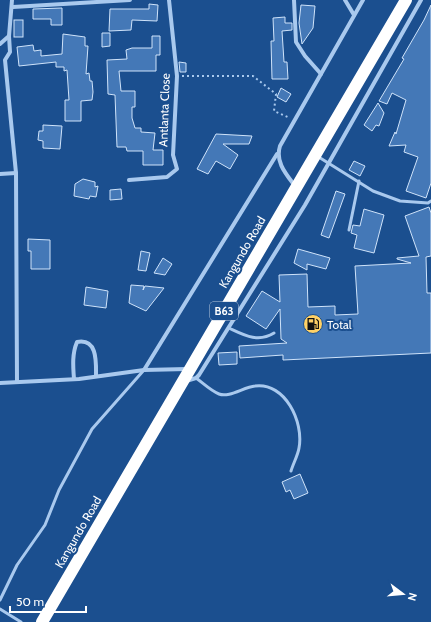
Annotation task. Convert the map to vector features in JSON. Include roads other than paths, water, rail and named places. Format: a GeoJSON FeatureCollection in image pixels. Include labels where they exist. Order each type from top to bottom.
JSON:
{"type":"FeatureCollection","features":[{"type":"Feature","properties":{"kind":"highway","name":"Kangundo Road"},"geometry":{"type":"LineString","coordinates":[[42,622],[182,381],[192,374],[296,187],[406,0]]}},
{"type":"Feature","properties":{"kind":"street"},"geometry":{"type":"LineString","coordinates":[[12,0],[13,7],[9,36],[10,52],[5,60],[16,174],[17,382]]}},
{"type":"Feature","properties":{"kind":"street"},"geometry":{"type":"LineString","coordinates":[[13,7],[130,0]]}},
{"type":"Feature","properties":{"kind":"street","name":"Antlanta Close"},"geometry":{"type":"LineString","coordinates":[[129,180],[166,177],[177,169],[173,155],[177,76],[169,0]]}},
{"type":"Feature","properties":{"kind":"street"},"geometry":{"type":"LineString","coordinates":[[294,0],[296,42],[305,56],[321,74]]}},
{"type":"Feature","properties":{"kind":"street"},"geometry":{"type":"LineString","coordinates":[[345,0],[354,15]]}},
{"type":"Feature","properties":{"kind":"street"},"geometry":{"type":"LineString","coordinates":[[144,370],[277,154],[294,120],[363,0]]}},
{"type":"Feature","properties":{"kind":"street"},"geometry":{"type":"LineString","coordinates":[[0,383],[74,379],[144,370],[192,374],[229,328],[329,164],[421,0]]}},
{"type":"Feature","properties":{"kind":"street"},"geometry":{"type":"LineString","coordinates":[[0,44],[9,36]]}},
{"type":"Feature","properties":{"kind":"street"},"geometry":{"type":"LineString","coordinates":[[0,60],[5,60]]}},
{"type":"Feature","properties":{"kind":"street"},"geometry":{"type":"LineString","coordinates":[[277,154],[282,169],[296,187]]}},
{"type":"Feature","properties":{"kind":"street"},"geometry":{"type":"LineString","coordinates":[[0,174],[16,174]]}},
{"type":"Feature","properties":{"kind":"street"},"geometry":{"type":"LineString","coordinates":[[74,379],[74,349],[77,342],[81,341],[93,347],[95,352],[96,376]]}},
{"type":"Feature","properties":{"kind":"lane"},"geometry":{"type":"LineString","coordinates":[[316,154],[329,164],[359,181],[373,191],[400,201],[428,203],[431,201]]}},
{"type":"Feature","properties":{"kind":"lane"},"geometry":{"type":"LineString","coordinates":[[349,230],[359,181]]}},
{"type":"Feature","properties":{"kind":"lane"},"geometry":{"type":"LineString","coordinates":[[229,328],[246,336],[260,339],[274,333]]}},
{"type":"Feature","properties":{"kind":"lane"},"geometry":{"type":"LineString","coordinates":[[0,600],[17,565],[45,525],[59,490],[92,429],[144,370]]}},
{"type":"Feature","properties":{"kind":"lane"},"geometry":{"type":"LineString","coordinates":[[192,374],[218,394],[224,394],[255,386],[268,387],[290,403],[298,425],[300,448],[291,471]]}},
{"type":"Feature","properties":{"kind":"lane"},"geometry":{"type":"LineString","coordinates":[[0,609],[21,622]]}},
{"type":"Feature","properties":{"kind":"place","name":"Total"},"geometry":{"type":"Point","coordinates":[313,324]}}]}
